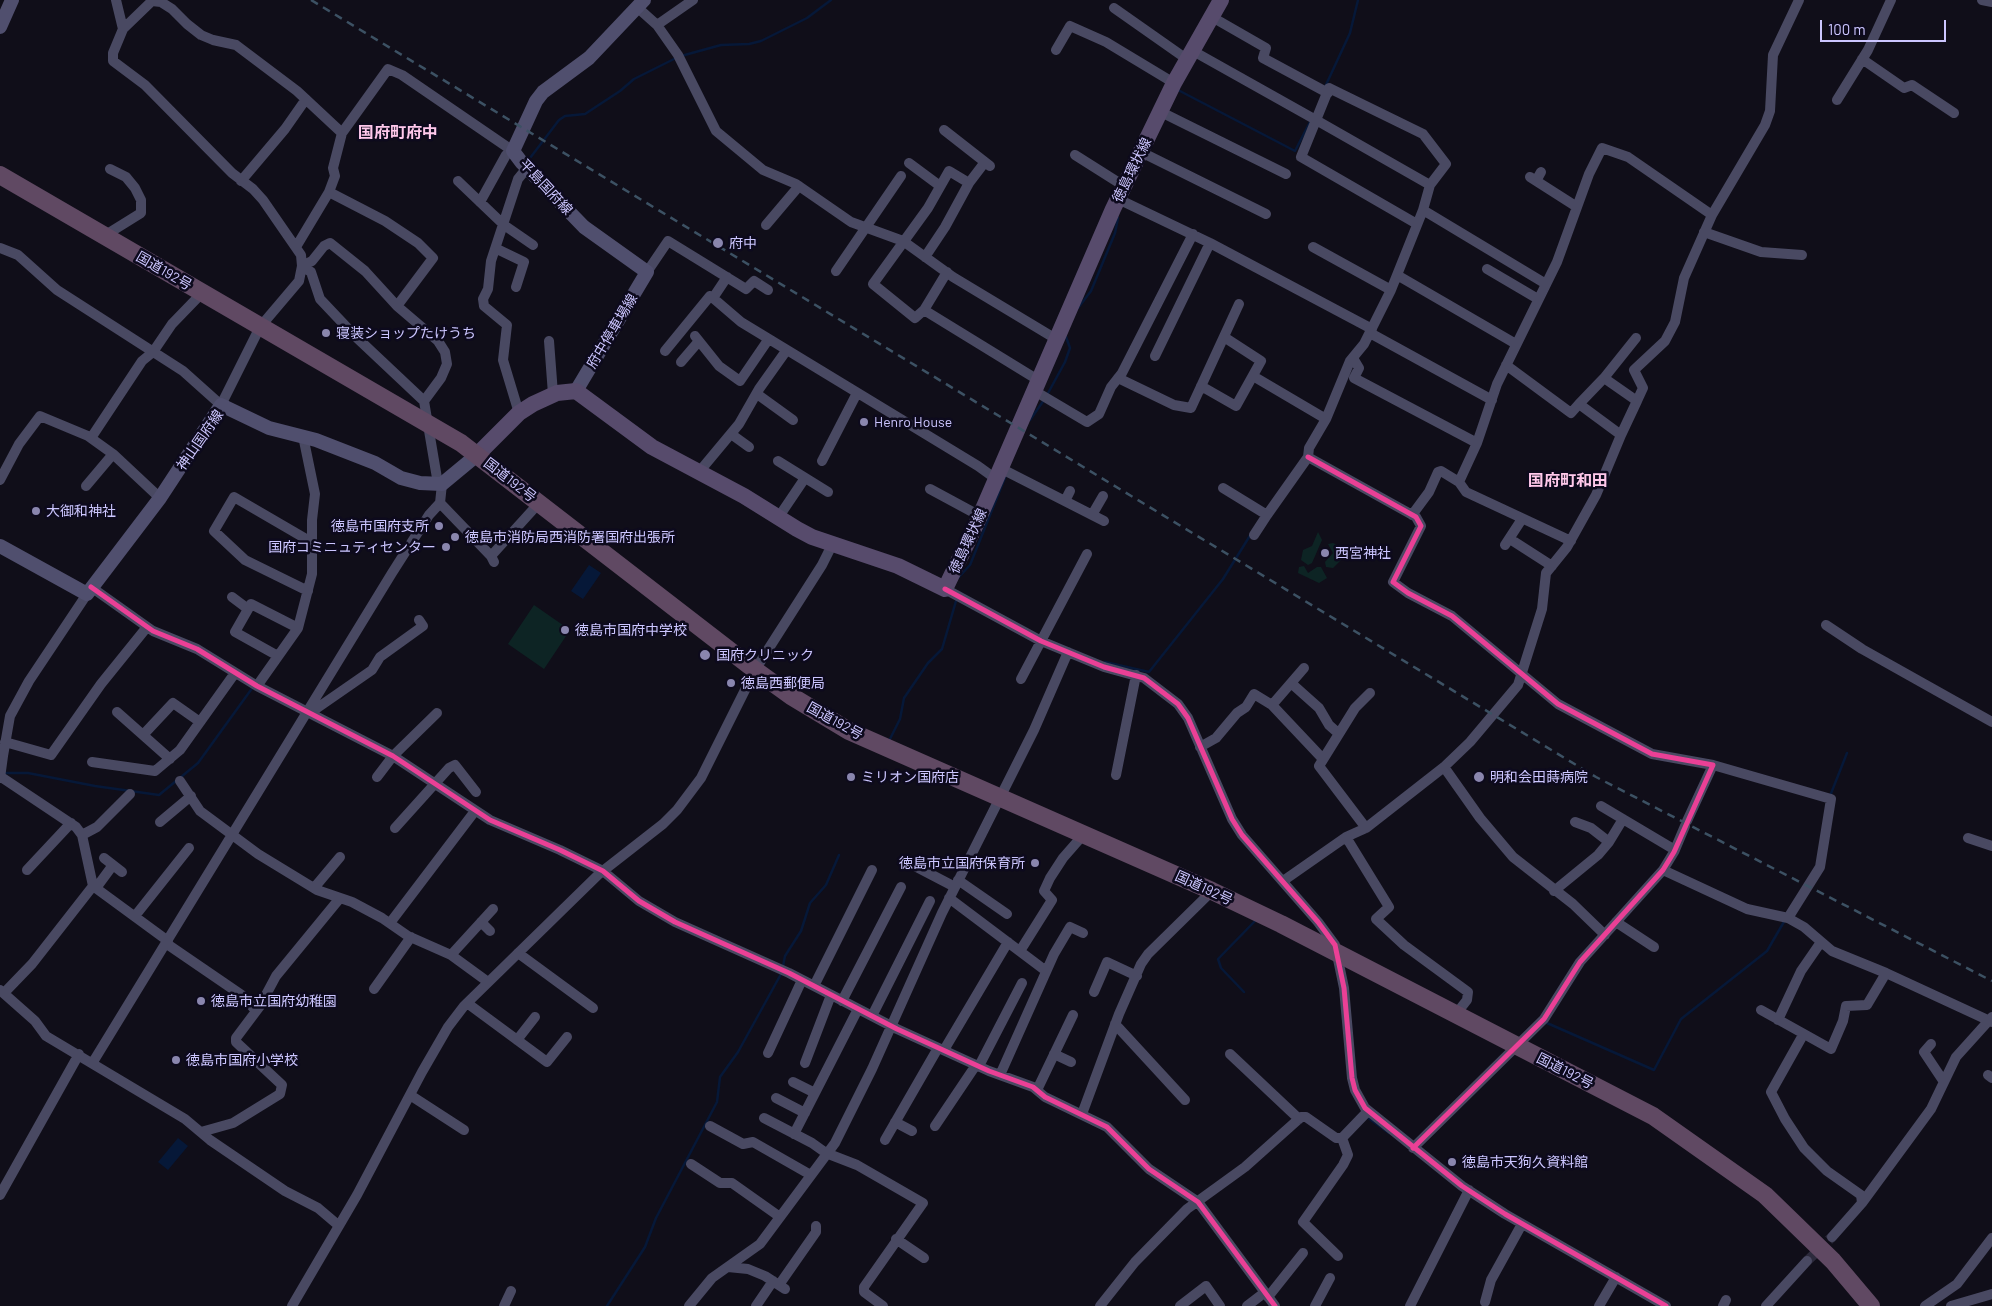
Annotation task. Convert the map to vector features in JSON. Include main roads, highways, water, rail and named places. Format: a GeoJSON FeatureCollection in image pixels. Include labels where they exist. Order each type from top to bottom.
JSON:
{"type":"FeatureCollection","features":[{"type":"Feature","properties":{"kind":"highway","name":"国道192号"},"geometry":{"type":"LineString","coordinates":[[0,175],[477,455],[755,670],[791,696],[849,731],[1212,891],[1338,953],[1653,1116],[1686,1137],[1727,1169],[1765,1195],[1802,1228],[1871,1306]]}},
{"type":"Feature","properties":{"kind":"highway","name":"国道192号"},"geometry":{"type":"LineString","coordinates":[[1727,1169],[1750,1194],[1807,1248],[1859,1306]]}},
{"type":"Feature","properties":{"kind":"main road"},"geometry":{"type":"LineString","coordinates":[[0,27],[12,0]]}},
{"type":"Feature","properties":{"kind":"main road","name":"徳島環状線"},"geometry":{"type":"LineString","coordinates":[[576,391],[652,447],[744,496],[812,537],[898,566],[945,589],[1003,473],[1040,392],[1056,339],[1122,197],[1166,114],[1174,83],[1221,0]]}},
{"type":"Feature","properties":{"kind":"main road","name":"平島国府線"},"geometry":{"type":"LineString","coordinates":[[642,4],[589,58],[543,92],[536,101],[513,151],[584,227],[647,272]]}},
{"type":"Feature","properties":{"kind":"main road","name":"府中停車場線"},"geometry":{"type":"LineString","coordinates":[[576,391],[647,272]]}},
{"type":"Feature","properties":{"kind":"main road"},"geometry":{"type":"LineString","coordinates":[[477,455],[519,413],[553,394],[576,391]]}},
{"type":"Feature","properties":{"kind":"main road","name":"神山国府線"},"geometry":{"type":"LineString","coordinates":[[1,550],[89,591],[160,498],[221,405],[268,428],[303,436],[375,463],[401,478],[420,483],[440,484],[477,455]]}},
{"type":"Feature","properties":{"kind":"water"},"geometry":{"type":"Polygon","coordinates":[[[589,565],[601,573],[583,599],[571,591],[589,565]]]}},
{"type":"Feature","properties":{"kind":"water"},"geometry":{"type":"Polygon","coordinates":[[[178,1138],[188,1146],[168,1170],[158,1162],[178,1138]]]}},
{"type":"Feature","properties":{"kind":"waterway"},"geometry":{"type":"LineString","coordinates":[[681,56],[721,45],[749,44],[761,41],[807,18],[831,0]]}},
{"type":"Feature","properties":{"kind":"waterway"},"geometry":{"type":"LineString","coordinates":[[1325,87],[1350,33],[1358,0]]}},
{"type":"Feature","properties":{"kind":"waterway"},"geometry":{"type":"LineString","coordinates":[[527,162],[559,120],[565,116],[585,114],[620,91],[634,79],[676,58]]}},
{"type":"Feature","properties":{"kind":"waterway"},"geometry":{"type":"LineString","coordinates":[[1178,90],[1295,151],[1311,120]]}},
{"type":"Feature","properties":{"kind":"waterway"},"geometry":{"type":"LineString","coordinates":[[1078,308],[1091,291],[1115,233],[1118,218]]}},
{"type":"Feature","properties":{"kind":"waterway"},"geometry":{"type":"LineString","coordinates":[[1047,395],[1065,362],[1070,348],[1065,334]]}},
{"type":"Feature","properties":{"kind":"waterway"},"geometry":{"type":"LineString","coordinates":[[1030,420],[1044,400]]}},
{"type":"Feature","properties":{"kind":"waterway"},"geometry":{"type":"LineString","coordinates":[[958,578],[970,565],[1006,475]]}},
{"type":"Feature","properties":{"kind":"waterway"},"geometry":{"type":"LineString","coordinates":[[1105,662],[1149,672],[1223,579],[1251,534]]}},
{"type":"Feature","properties":{"kind":"waterway"},"geometry":{"type":"LineString","coordinates":[[889,741],[900,719],[904,698],[928,663],[942,649],[956,601]]}},
{"type":"Feature","properties":{"kind":"waterway"},"geometry":{"type":"LineString","coordinates":[[181,777],[198,763],[253,687]]}},
{"type":"Feature","properties":{"kind":"waterway"},"geometry":{"type":"LineString","coordinates":[[1830,796],[1847,753]]}},
{"type":"Feature","properties":{"kind":"waterway"},"geometry":{"type":"LineString","coordinates":[[4,773],[28,773],[95,786],[159,795],[176,781]]}},
{"type":"Feature","properties":{"kind":"waterway"},"geometry":{"type":"LineString","coordinates":[[783,966],[785,956],[801,931],[810,903],[826,885],[839,855]]}},
{"type":"Feature","properties":{"kind":"waterway"},"geometry":{"type":"LineString","coordinates":[[1244,992],[1221,968],[1218,959],[1256,920]]}},
{"type":"Feature","properties":{"kind":"waterway"},"geometry":{"type":"LineString","coordinates":[[1547,1023],[1654,1070],[1681,1019],[1767,951],[1785,920]]}},
{"type":"Feature","properties":{"kind":"waterway"},"geometry":{"type":"LineString","coordinates":[[607,1306],[645,1247],[656,1218],[717,1102],[720,1077],[738,1052],[781,974]]}},
{"type":"Feature","properties":{"kind":"waterway"},"geometry":{"type":"LineString","coordinates":[[1367,1117],[1389,1133]]}},
{"type":"Feature","properties":{"kind":"tunnel"},"geometry":{"type":"LineString","coordinates":[[1807,1261],[1832,1237]]}},
{"type":"Feature","properties":{"kind":"railway"},"geometry":{"type":"LineString","coordinates":[[311,0],[1596,777],[1992,981]]}},
{"type":"Feature","properties":{"kind":"place","name":"府中"},"geometry":{"type":"Point","coordinates":[718,243]}},
{"type":"Feature","properties":{"kind":"place","name":"寝装ショップたけうち"},"geometry":{"type":"Point","coordinates":[326,333]}},
{"type":"Feature","properties":{"kind":"place","name":"Henro House"},"geometry":{"type":"Point","coordinates":[864,422]}},
{"type":"Feature","properties":{"kind":"place","name":"大御和神社"},"geometry":{"type":"Point","coordinates":[36,511]}},
{"type":"Feature","properties":{"kind":"place","name":"徳島市国府支所"},"geometry":{"type":"Point","coordinates":[439,526]}},
{"type":"Feature","properties":{"kind":"place","name":"徳島市消防局西消防署国府出張所"},"geometry":{"type":"Point","coordinates":[455,537]}},
{"type":"Feature","properties":{"kind":"place","name":"国府コミニュティセンター"},"geometry":{"type":"Point","coordinates":[446,547]}},
{"type":"Feature","properties":{"kind":"place","name":"西宮神社"},"geometry":{"type":"Point","coordinates":[1325,553]}},
{"type":"Feature","properties":{"kind":"place","name":"徳島市国府中学校"},"geometry":{"type":"Point","coordinates":[565,630]}},
{"type":"Feature","properties":{"kind":"place","name":"国府クリニック"},"geometry":{"type":"Point","coordinates":[705,655]}},
{"type":"Feature","properties":{"kind":"place","name":"徳島西郵便局"},"geometry":{"type":"Point","coordinates":[731,683]}},
{"type":"Feature","properties":{"kind":"place","name":"ミリオン国府店"},"geometry":{"type":"Point","coordinates":[851,777]}},
{"type":"Feature","properties":{"kind":"place","name":"明和会田蒔病院"},"geometry":{"type":"Point","coordinates":[1479,777]}},
{"type":"Feature","properties":{"kind":"place","name":"徳島市立国府保育所"},"geometry":{"type":"Point","coordinates":[1035,863]}},
{"type":"Feature","properties":{"kind":"place","name":"徳島市立国府幼稚園"},"geometry":{"type":"Point","coordinates":[201,1001]}},
{"type":"Feature","properties":{"kind":"place","name":"徳島市国府小学校"},"geometry":{"type":"Point","coordinates":[176,1060]}},
{"type":"Feature","properties":{"kind":"place","name":"徳島市天狗久資料館"},"geometry":{"type":"Point","coordinates":[1452,1162]}},
{"type":"Feature","properties":{"kind":"district","name":"国府町府中"},"geometry":{"type":"Point","coordinates":[398,133]}},
{"type":"Feature","properties":{"kind":"district","name":"国府町和田"},"geometry":{"type":"Point","coordinates":[1568,481]}}]}
